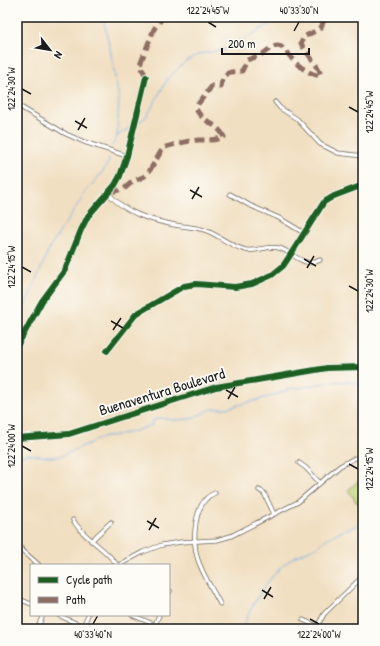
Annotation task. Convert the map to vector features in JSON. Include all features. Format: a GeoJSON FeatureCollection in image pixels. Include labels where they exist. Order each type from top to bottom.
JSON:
{"type":"FeatureCollection","features":[{"type":"Feature","properties":{"kind":"main road","name":"Buenaventura Boulevard"},"geometry":{"type":"LineString","coordinates":[[17,438],[69,434],[216,387],[327,368],[363,367]]}},
{"type":"Feature","properties":{"kind":"street"},"geometry":{"type":"LineString","coordinates":[[17,346],[42,301],[66,268],[86,220],[120,176],[127,156],[146,77]]}},
{"type":"Feature","properties":{"kind":"street"},"geometry":{"type":"LineString","coordinates":[[275,102],[280,108],[297,119],[320,144],[338,153],[363,156]]}},
{"type":"Feature","properties":{"kind":"street"},"geometry":{"type":"LineString","coordinates":[[17,105],[80,140],[108,151],[127,156]]}},
{"type":"Feature","properties":{"kind":"street"},"geometry":{"type":"LineString","coordinates":[[107,351],[136,314],[188,285],[196,284],[235,287],[255,283],[267,278],[276,272],[291,254],[324,202],[334,196],[363,186]]}},
{"type":"Feature","properties":{"kind":"street"},"geometry":{"type":"LineString","coordinates":[[108,193],[125,208],[140,216],[175,225],[201,229],[212,233],[242,249],[252,250],[273,247],[281,249],[309,263],[320,260]]}},
{"type":"Feature","properties":{"kind":"street"},"geometry":{"type":"LineString","coordinates":[[230,194],[249,205],[279,218],[304,233]]}},
{"type":"Feature","properties":{"kind":"street"},"geometry":{"type":"LineString","coordinates":[[120,564],[151,548],[170,544],[226,538],[298,502],[343,463],[363,455]]}},
{"type":"Feature","properties":{"kind":"street"},"geometry":{"type":"LineString","coordinates":[[299,463],[306,468],[320,483]]}},
{"type":"Feature","properties":{"kind":"street"},"geometry":{"type":"LineString","coordinates":[[259,490],[264,493],[274,514]]}},
{"type":"Feature","properties":{"kind":"street"},"geometry":{"type":"LineString","coordinates":[[215,493],[207,497],[199,512],[196,522],[196,542],[199,562],[220,604]]}},
{"type":"Feature","properties":{"kind":"street"},"geometry":{"type":"LineString","coordinates":[[74,520],[81,531],[117,564]]}},
{"type":"Feature","properties":{"kind":"street"},"geometry":{"type":"LineString","coordinates":[[91,541],[111,522]]}},
{"type":"Feature","properties":{"kind":"street"},"geometry":{"type":"LineString","coordinates":[[17,543],[23,551],[38,564]]}},
{"type":"Feature","properties":{"kind":"street"},"geometry":{"type":"LineString","coordinates":[[303,620],[317,627],[324,614],[363,577]]}},
{"type":"Feature","properties":{"kind":"street"},"geometry":{"type":"LineString","coordinates":[[17,598],[30,604]]}},
{"type":"Feature","properties":{"kind":"street"},"geometry":{"type":"LineString","coordinates":[[37,629],[43,616]]}},
{"type":"Feature","properties":{"kind":"street"},"geometry":{"type":"LineString","coordinates":[[60,616],[89,629]]}},
{"type":"Feature","properties":{"kind":"street"},"geometry":{"type":"LineString","coordinates":[[83,626],[88,616]]}},
{"type":"Feature","properties":{"kind":"street"},"geometry":{"type":"LineString","coordinates":[[134,616],[165,629]]}},
{"type":"Feature","properties":{"kind":"street"},"geometry":{"type":"LineString","coordinates":[[155,625],[159,616]]}},
{"type":"Feature","properties":{"kind":"green space"},"geometry":{"type":"Polygon","coordinates":[[[363,477],[363,506],[356,502],[348,490],[363,477]]]}},
{"type":"Feature","properties":{"kind":"waterway"},"geometry":{"type":"LineString","coordinates":[[103,17],[119,99],[117,137],[112,146]]}},
{"type":"Feature","properties":{"kind":"waterway"},"geometry":{"type":"LineString","coordinates":[[137,123],[145,118],[168,78],[186,61],[200,54],[227,49],[282,17]]}},
{"type":"Feature","properties":{"kind":"waterway"},"geometry":{"type":"LineString","coordinates":[[117,136],[131,127]]}},
{"type":"Feature","properties":{"kind":"waterway"},"geometry":{"type":"LineString","coordinates":[[17,315],[23,311],[50,247],[85,193],[103,171],[109,158]]}},
{"type":"Feature","properties":{"kind":"waterway"},"geometry":{"type":"LineString","coordinates":[[17,457],[28,454],[46,457],[59,457],[101,438],[132,432],[152,425],[152,421],[159,418],[173,420],[190,419],[212,409],[227,408],[272,396],[292,388],[339,381],[355,383],[363,386]]}},
{"type":"Feature","properties":{"kind":"waterway"},"geometry":{"type":"LineString","coordinates":[[242,629],[256,599],[277,571],[286,563],[339,532],[363,523]]}},
{"type":"Feature","properties":{"kind":"marked path"},"geometry":{"type":"LineString","coordinates":[[146,77],[140,64],[154,29],[163,17]]}},
{"type":"Feature","properties":{"kind":"marked path"},"geometry":{"type":"LineString","coordinates":[[110,192],[124,189],[132,182],[145,176],[163,148],[189,141],[214,140],[224,137],[222,133],[202,117],[196,109],[198,104],[212,86],[221,87],[222,81],[228,73],[242,71],[247,60],[259,56],[273,47],[280,46],[302,68],[320,76],[321,74],[319,70],[301,43],[304,37],[321,28],[325,17]]}},
{"type":"Feature","properties":{"kind":"cycle path"},"geometry":{"type":"LineString","coordinates":[[17,346],[42,301],[65,270],[88,216],[115,185],[120,176],[127,156],[146,77]]}},
{"type":"Feature","properties":{"kind":"cycle path"},"geometry":{"type":"LineString","coordinates":[[107,351],[136,314],[184,286],[196,284],[235,287],[252,284],[272,275],[283,266],[324,202],[334,196],[363,185]]}},
{"type":"Feature","properties":{"kind":"cycle path"},"geometry":{"type":"LineString","coordinates":[[17,438],[69,434],[216,387],[327,368],[363,367]]}}]}
